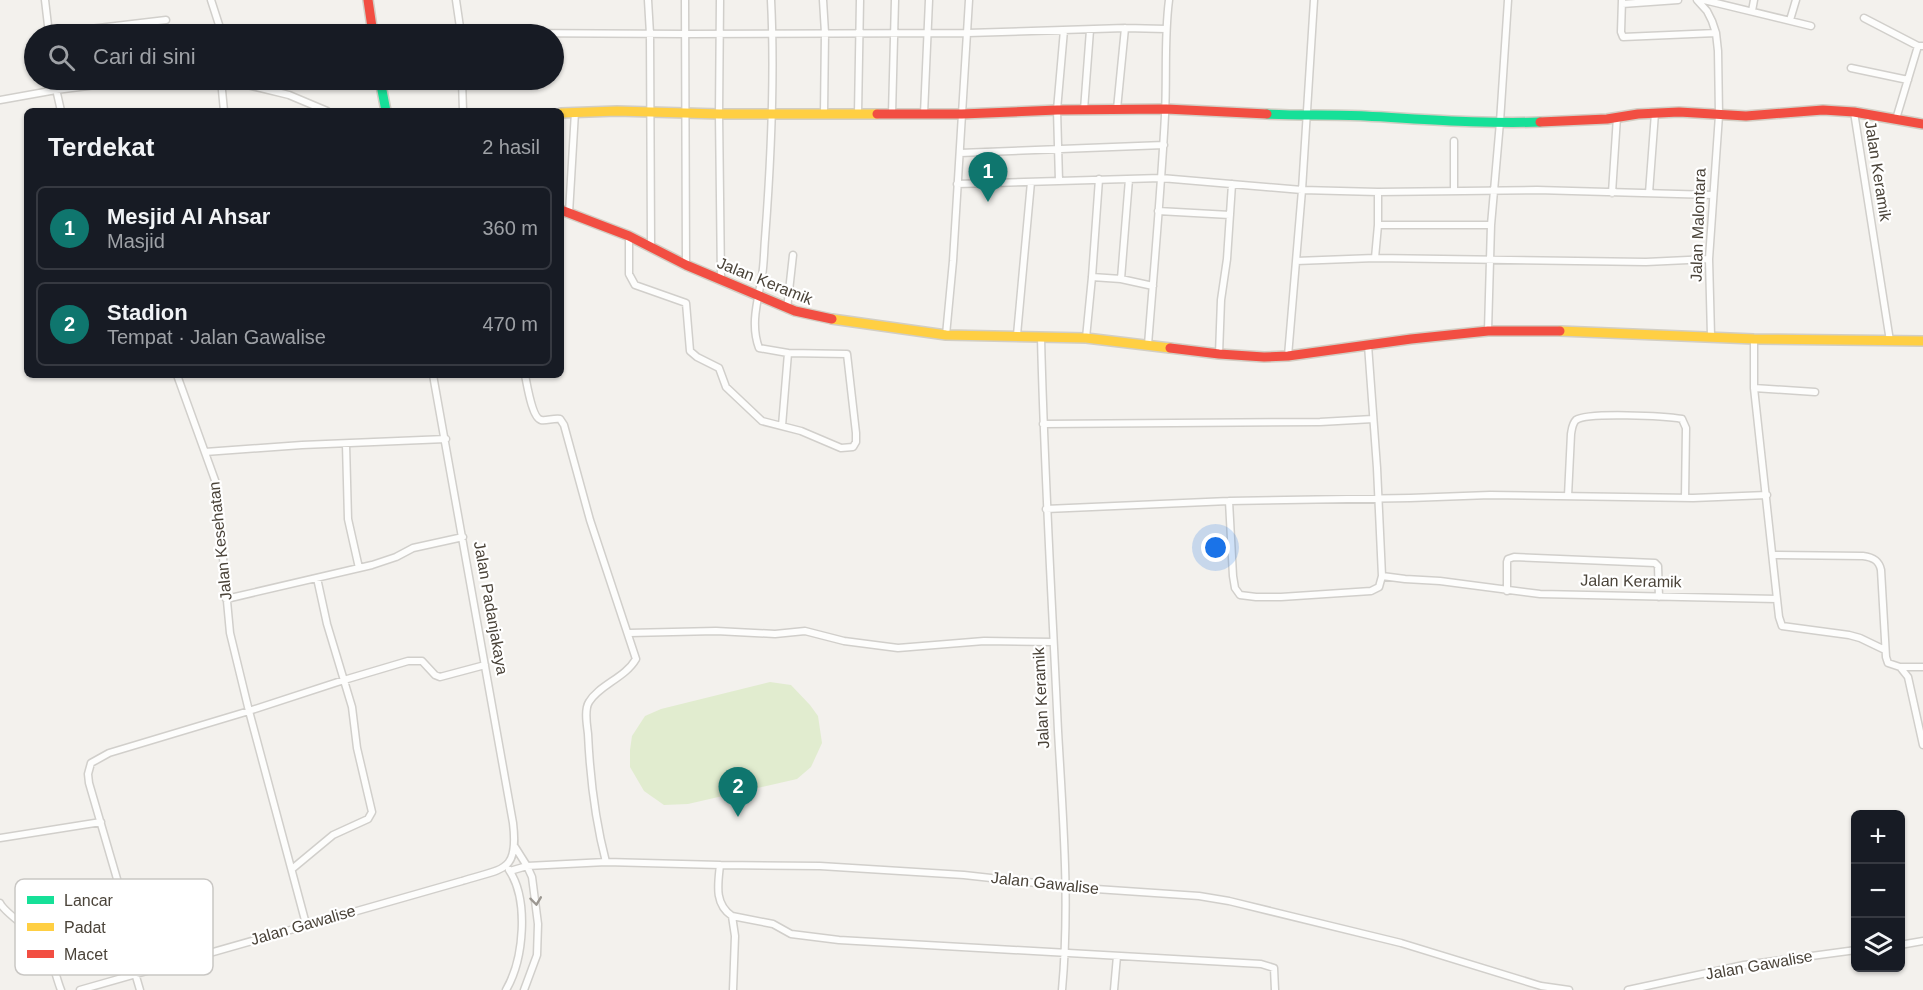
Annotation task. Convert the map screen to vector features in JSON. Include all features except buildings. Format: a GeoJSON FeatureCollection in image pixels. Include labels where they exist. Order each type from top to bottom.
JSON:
{"type":"FeatureCollection","features":[{"type":"Feature","properties":{"kind":"street"},"geometry":{"type":"LineString","coordinates":[[45,0],[47,24]]}},
{"type":"Feature","properties":{"kind":"street"},"geometry":{"type":"LineString","coordinates":[[211,0],[219,24]]}},
{"type":"Feature","properties":{"kind":"street"},"geometry":{"type":"LineString","coordinates":[[368,0],[372,24]]}},
{"type":"Feature","properties":{"kind":"street"},"geometry":{"type":"LineString","coordinates":[[456,0],[460,24]]}},
{"type":"Feature","properties":{"kind":"street"},"geometry":{"type":"LineString","coordinates":[[648,0],[651,246]]}},
{"type":"Feature","properties":{"kind":"street"},"geometry":{"type":"LineString","coordinates":[[685,0],[686,265]]}},
{"type":"Feature","properties":{"kind":"street"},"geometry":{"type":"LineString","coordinates":[[720,0],[719,114],[722,280]]}},
{"type":"Feature","properties":{"kind":"street"},"geometry":{"type":"LineString","coordinates":[[629,236],[628,274],[634,285],[685,302],[689,348],[692,354],[719,368],[726,387],[758,418],[767,423],[801,431],[841,448],[850,448],[856,442],[847,354],[788,353],[759,348],[755,332],[765,238],[771,113],[771,0]]}},
{"type":"Feature","properties":{"kind":"street"},"geometry":{"type":"LineString","coordinates":[[823,0],[824,113]]}},
{"type":"Feature","properties":{"kind":"street"},"geometry":{"type":"LineString","coordinates":[[858,114],[860,0]]}},
{"type":"Feature","properties":{"kind":"street"},"geometry":{"type":"LineString","coordinates":[[892,114],[895,0]]}},
{"type":"Feature","properties":{"kind":"street"},"geometry":{"type":"LineString","coordinates":[[924,114],[929,0]]}},
{"type":"Feature","properties":{"kind":"street"},"geometry":{"type":"LineString","coordinates":[[946,335],[953,261],[969,0]]}},
{"type":"Feature","properties":{"kind":"street"},"geometry":{"type":"LineString","coordinates":[[1148,345],[1164,146],[1166,29],[1169,0]]}},
{"type":"Feature","properties":{"kind":"street"},"geometry":{"type":"LineString","coordinates":[[1288,356],[1302,190],[1314,0]]}},
{"type":"Feature","properties":{"kind":"street"},"geometry":{"type":"LineString","coordinates":[[1488,331],[1491,225],[1508,0]]}},
{"type":"Feature","properties":{"kind":"street"},"geometry":{"type":"LineString","coordinates":[[1678,0],[1622,2],[1623,37],[1716,33]]}},
{"type":"Feature","properties":{"kind":"street","name":"Jalan Malontara"},"geometry":{"type":"LineString","coordinates":[[1697,0],[1707,11],[1716,33],[1718,51],[1719,115],[1709,259],[1711,336]]}},
{"type":"Feature","properties":{"kind":"street"},"geometry":{"type":"LineString","coordinates":[[1704,0],[1717,1],[1810,26]]}},
{"type":"Feature","properties":{"kind":"street"},"geometry":{"type":"LineString","coordinates":[[1752,11],[1754,0]]}},
{"type":"Feature","properties":{"kind":"street"},"geometry":{"type":"LineString","coordinates":[[1790,21],[1796,0]]}},
{"type":"Feature","properties":{"kind":"street"},"geometry":{"type":"LineString","coordinates":[[1864,18],[1921,46],[1896,119]]}},
{"type":"Feature","properties":{"kind":"street"},"geometry":{"type":"LineString","coordinates":[[132,24],[166,20]]}},
{"type":"Feature","properties":{"kind":"street"},"geometry":{"type":"LineString","coordinates":[[564,33],[968,33],[1125,28],[1166,29]]}},
{"type":"Feature","properties":{"kind":"street"},"geometry":{"type":"LineString","coordinates":[[1117,109],[1125,28]]}},
{"type":"Feature","properties":{"kind":"street"},"geometry":{"type":"LineString","coordinates":[[1059,181],[1057,110],[1064,30]]}},
{"type":"Feature","properties":{"kind":"street"},"geometry":{"type":"LineString","coordinates":[[1084,110],[1090,30]]}},
{"type":"Feature","properties":{"kind":"street"},"geometry":{"type":"LineString","coordinates":[[1851,68],[1908,80]]}},
{"type":"Feature","properties":{"kind":"street"},"geometry":{"type":"LineString","coordinates":[[0,100],[56,90],[60,108]]}},
{"type":"Feature","properties":{"kind":"street"},"geometry":{"type":"LineString","coordinates":[[221,90],[224,108]]}},
{"type":"Feature","properties":{"kind":"street"},"geometry":{"type":"LineString","coordinates":[[269,90],[289,95],[320,108]]}},
{"type":"Feature","properties":{"kind":"street"},"geometry":{"type":"LineString","coordinates":[[382,90],[385,108]]}},
{"type":"Feature","properties":{"kind":"street"},"geometry":{"type":"LineString","coordinates":[[462,90],[463,108]]}},
{"type":"Feature","properties":{"kind":"street"},"geometry":{"type":"LineString","coordinates":[[564,112],[962,114],[1166,109],[1500,123],[1594,120],[1679,112],[1746,116],[1814,111],[1854,112],[1923,124]]}},
{"type":"Feature","properties":{"kind":"street"},"geometry":{"type":"LineString","coordinates":[[565,212],[575,112]]}},
{"type":"Feature","properties":{"kind":"street","name":"Jalan Keramik"},"geometry":{"type":"LineString","coordinates":[[1854,112],[1890,341]]}},
{"type":"Feature","properties":{"kind":"street"},"geometry":{"type":"LineString","coordinates":[[1649,194],[1654,113]]}},
{"type":"Feature","properties":{"kind":"street"},"geometry":{"type":"LineString","coordinates":[[1612,193],[1617,117]]}},
{"type":"Feature","properties":{"kind":"street"},"geometry":{"type":"LineString","coordinates":[[1454,191],[1455,141]]}},
{"type":"Feature","properties":{"kind":"street"},"geometry":{"type":"LineString","coordinates":[[960,153],[1164,146]]}},
{"type":"Feature","properties":{"kind":"street"},"geometry":{"type":"LineString","coordinates":[[957,184],[1161,178],[1302,190],[1377,192],[1537,190],[1713,195]]}},
{"type":"Feature","properties":{"kind":"street"},"geometry":{"type":"LineString","coordinates":[[1086,338],[1099,179]]}},
{"type":"Feature","properties":{"kind":"street"},"geometry":{"type":"LineString","coordinates":[[1121,279],[1129,179]]}},
{"type":"Feature","properties":{"kind":"street"},"geometry":{"type":"LineString","coordinates":[[1017,335],[1031,182]]}},
{"type":"Feature","properties":{"kind":"street"},"geometry":{"type":"LineString","coordinates":[[1219,354],[1221,300],[1227,259],[1232,184]]}},
{"type":"Feature","properties":{"kind":"street"},"geometry":{"type":"LineString","coordinates":[[1375,258],[1377,192]]}},
{"type":"Feature","properties":{"kind":"street"},"geometry":{"type":"LineString","coordinates":[[1158,211],[1230,215]]}},
{"type":"Feature","properties":{"kind":"street","name":"Jalan Keramik"},"geometry":{"type":"LineString","coordinates":[[565,212],[629,236],[686,265],[787,309],[842,321],[946,335],[1086,338],[1249,357],[1288,356],[1488,331],[1587,331],[1754,339],[1923,341]]}},
{"type":"Feature","properties":{"kind":"street"},"geometry":{"type":"LineString","coordinates":[[1377,225],[1491,225]]}},
{"type":"Feature","properties":{"kind":"street"},"geometry":{"type":"LineString","coordinates":[[787,309],[793,255]]}},
{"type":"Feature","properties":{"kind":"street"},"geometry":{"type":"LineString","coordinates":[[1296,261],[1375,258],[1647,262],[1709,259]]}},
{"type":"Feature","properties":{"kind":"street"},"geometry":{"type":"LineString","coordinates":[[1092,277],[1121,279],[1153,286]]}},
{"type":"Feature","properties":{"kind":"street","name":"Jalan Keramik"},"geometry":{"type":"LineString","coordinates":[[1041,337],[1046,509],[1066,885],[1066,953],[1062,990]]}},
{"type":"Feature","properties":{"kind":"street"},"geometry":{"type":"LineString","coordinates":[[1754,339],[1754,388],[1779,622],[1782,626],[1849,634],[1885,651]]}},
{"type":"Feature","properties":{"kind":"street"},"geometry":{"type":"LineString","coordinates":[[1229,501],[1233,576],[1235,588],[1240,595],[1281,597],[1371,591],[1379,587],[1382,576],[1368,345]]}},
{"type":"Feature","properties":{"kind":"street"},"geometry":{"type":"LineString","coordinates":[[782,426],[788,353]]}},
{"type":"Feature","properties":{"kind":"street","name":"Jalan Kesehatan"},"geometry":{"type":"LineString","coordinates":[[178,378],[214,477],[231,633],[249,711],[306,924]]}},
{"type":"Feature","properties":{"kind":"street","name":"Jalan Padanjakaya"},"geometry":{"type":"LineString","coordinates":[[435,378],[513,823],[515,847]]}},
{"type":"Feature","properties":{"kind":"street"},"geometry":{"type":"LineString","coordinates":[[526,378],[532,409],[537,417],[541,420],[560,418],[564,425],[590,520],[635,654],[635,661],[627,671],[592,697],[587,708],[589,760],[596,821],[606,862]]}},
{"type":"Feature","properties":{"kind":"street"},"geometry":{"type":"LineString","coordinates":[[1754,388],[1815,392]]}},
{"type":"Feature","properties":{"kind":"street"},"geometry":{"type":"LineString","coordinates":[[1568,496],[1573,424],[1584,417],[1611,416],[1682,419],[1686,428],[1685,498]]}},
{"type":"Feature","properties":{"kind":"street"},"geometry":{"type":"LineString","coordinates":[[1043,424],[1320,422],[1373,418]]}},
{"type":"Feature","properties":{"kind":"street"},"geometry":{"type":"LineString","coordinates":[[205,452],[446,439]]}},
{"type":"Feature","properties":{"kind":"street"},"geometry":{"type":"LineString","coordinates":[[346,444],[348,519],[359,568]]}},
{"type":"Feature","properties":{"kind":"street"},"geometry":{"type":"LineString","coordinates":[[1046,509],[1229,501],[1490,495],[1685,498],[1767,495]]}},
{"type":"Feature","properties":{"kind":"street"},"geometry":{"type":"LineString","coordinates":[[226,599],[359,568],[396,557],[413,548],[463,537]]}},
{"type":"Feature","properties":{"kind":"street"},"geometry":{"type":"LineString","coordinates":[[1773,555],[1836,555],[1875,559],[1881,570],[1885,651],[1888,663],[1900,668],[1923,667]]}},
{"type":"Feature","properties":{"kind":"street"},"geometry":{"type":"LineString","coordinates":[[1507,591],[1508,559],[1526,557],[1655,563],[1658,566],[1659,597]]}},
{"type":"Feature","properties":{"kind":"street","name":"Jalan Keramik"},"geometry":{"type":"LineString","coordinates":[[1382,576],[1540,594],[1777,599]]}},
{"type":"Feature","properties":{"kind":"street"},"geometry":{"type":"LineString","coordinates":[[292,869],[333,835],[368,819],[372,814],[358,754],[353,712],[327,624],[317,578]]}},
{"type":"Feature","properties":{"kind":"street"},"geometry":{"type":"LineString","coordinates":[[629,633],[716,631],[775,634],[805,631],[844,641],[898,648],[984,641],[1053,642]]}},
{"type":"Feature","properties":{"kind":"street"},"geometry":{"type":"LineString","coordinates":[[115,879],[88,779],[89,766],[94,761],[110,753],[344,680],[418,660],[440,677],[485,665]]}},
{"type":"Feature","properties":{"kind":"street"},"geometry":{"type":"LineString","coordinates":[[1900,668],[1908,677],[1923,745]]}},
{"type":"Feature","properties":{"kind":"street"},"geometry":{"type":"LineString","coordinates":[[0,838],[20,833],[101,822]]}},
{"type":"Feature","properties":{"kind":"street"},"geometry":{"type":"LineString","coordinates":[[515,847],[527,866],[534,888],[539,932],[537,955],[524,990]]}},
{"type":"Feature","properties":{"kind":"street"},"geometry":{"type":"LineString","coordinates":[[506,990],[514,976],[522,944],[517,889],[508,869],[515,847]]}},
{"type":"Feature","properties":{"kind":"street","name":"Jalan Gawalise"},"geometry":{"type":"LineString","coordinates":[[213,951],[462,881],[527,866],[606,862],[820,866],[964,875],[1081,888],[1198,896],[1229,901],[1401,944],[1541,986],[1569,990]]}},
{"type":"Feature","properties":{"kind":"street"},"geometry":{"type":"LineString","coordinates":[[720,865],[718,897],[724,909],[732,916],[773,924],[798,936],[1261,964],[1274,968],[1275,990]]}},
{"type":"Feature","properties":{"kind":"street"},"geometry":{"type":"LineString","coordinates":[[0,903],[3,909],[15,918]]}},
{"type":"Feature","properties":{"kind":"street"},"geometry":{"type":"LineString","coordinates":[[732,916],[735,936],[733,990]]}},
{"type":"Feature","properties":{"kind":"street"},"geometry":{"type":"LineString","coordinates":[[1905,944],[1923,941]]}},
{"type":"Feature","properties":{"kind":"street","name":"Jalan Gawalise"},"geometry":{"type":"LineString","coordinates":[[1628,990],[1744,965],[1851,951]]}},
{"type":"Feature","properties":{"kind":"street"},"geometry":{"type":"LineString","coordinates":[[1114,990],[1117,956]]}},
{"type":"Feature","properties":{"kind":"street"},"geometry":{"type":"LineString","coordinates":[[56,975],[61,990]]}},
{"type":"Feature","properties":{"kind":"street","name":"Jalan Gawalise"},"geometry":{"type":"LineString","coordinates":[[80,990],[129,975]]}},
{"type":"Feature","properties":{"kind":"street"},"geometry":{"type":"LineString","coordinates":[[139,975],[140,990]]}},
{"type":"Feature","properties":{"kind":"green space"},"geometry":{"type":"Polygon","coordinates":[[[770,682],[791,685],[818,716],[822,743],[811,767],[797,779],[688,804],[664,805],[644,791],[630,767],[630,750],[632,736],[645,716],[661,709],[770,682]]]}},
{"type":"Feature","properties":{"kind":"traffic: fast"},"geometry":{"type":"LineString","coordinates":[[382,90],[385,108]]}},
{"type":"Feature","properties":{"kind":"traffic: fast"},"geometry":{"type":"LineString","coordinates":[[1267,114],[1353,115],[1474,122],[1540,122]]}},
{"type":"Feature","properties":{"kind":"traffic: slow"},"geometry":{"type":"LineString","coordinates":[[564,113],[617,111],[719,114],[877,114]]}},
{"type":"Feature","properties":{"kind":"traffic: slow"},"geometry":{"type":"LineString","coordinates":[[832,319],[946,335],[1086,338],[1170,348]]}},
{"type":"Feature","properties":{"kind":"traffic: slow"},"geometry":{"type":"LineString","coordinates":[[1560,331],[1754,339],[1923,341]]}},
{"type":"Feature","properties":{"kind":"traffic: jam"},"geometry":{"type":"LineString","coordinates":[[368,0],[372,24]]}},
{"type":"Feature","properties":{"kind":"traffic: jam"},"geometry":{"type":"LineString","coordinates":[[877,114],[1166,109],[1267,114]]}},
{"type":"Feature","properties":{"kind":"traffic: jam"},"geometry":{"type":"LineString","coordinates":[[1540,122],[1607,119],[1638,114],[1679,112],[1746,116],[1823,110],[1854,112],[1923,124]]}},
{"type":"Feature","properties":{"kind":"traffic: jam"},"geometry":{"type":"LineString","coordinates":[[564,211],[629,236],[686,265],[795,311],[832,319]]}},
{"type":"Feature","properties":{"kind":"traffic: jam"},"geometry":{"type":"LineString","coordinates":[[1170,348],[1219,354],[1288,356],[1488,331],[1560,331]]}},
{"type":"Feature","properties":{"kind":"place","name":"Mesjid Al Ahsar"},"geometry":{"type":"Point","coordinates":[988,202]}},
{"type":"Feature","properties":{"kind":"place","name":"Stadion"},"geometry":{"type":"Point","coordinates":[738,817]}}]}
